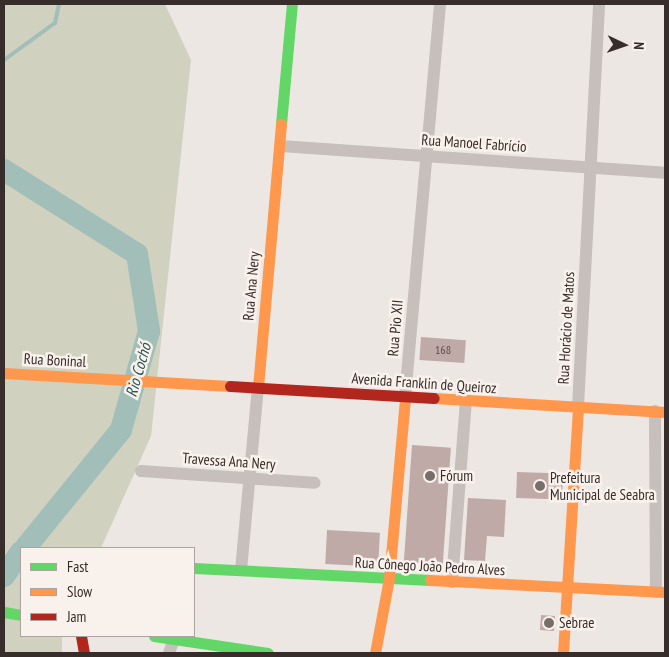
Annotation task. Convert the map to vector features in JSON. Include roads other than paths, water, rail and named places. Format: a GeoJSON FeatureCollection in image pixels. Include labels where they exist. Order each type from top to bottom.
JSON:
{"type":"FeatureCollection","features":[{"type":"Feature","properties":{"kind":"street","name":"Rua Ana Nery"},"geometry":{"type":"LineString","coordinates":[[240,570],[246,479],[258,387],[281,146],[292,4]]}},
{"type":"Feature","properties":{"kind":"street","name":"Rua Pio XII"},"geometry":{"type":"LineString","coordinates":[[375,653],[389,578],[440,4]]}},
{"type":"Feature","properties":{"kind":"street","name":"Rua Horácio de Matos"},"geometry":{"type":"LineString","coordinates":[[563,653],[599,4]]}},
{"type":"Feature","properties":{"kind":"street","name":"Rua Manoel Fabrício"},"geometry":{"type":"LineString","coordinates":[[281,146],[665,173]]}},
{"type":"Feature","properties":{"kind":"street","name":"Rua Boninal"},"geometry":{"type":"LineString","coordinates":[[4,373],[180,383]]}},
{"type":"Feature","properties":{"kind":"street","name":"Avenida Franklin de Queiroz"},"geometry":{"type":"LineString","coordinates":[[180,383],[660,411]]}},
{"type":"Feature","properties":{"kind":"street"},"geometry":{"type":"LineString","coordinates":[[452,582],[466,401]]}},
{"type":"Feature","properties":{"kind":"street"},"geometry":{"type":"LineString","coordinates":[[660,411],[661,592]]}},
{"type":"Feature","properties":{"kind":"street","name":"Travessa Ana Nery"},"geometry":{"type":"LineString","coordinates":[[141,471],[314,482]]}},
{"type":"Feature","properties":{"kind":"street","name":"Rua Cônego João Pedro Alves"},"geometry":{"type":"LineString","coordinates":[[195,568],[661,592]]}},
{"type":"Feature","properties":{"kind":"street"},"geometry":{"type":"LineString","coordinates":[[4,612],[20,615]]}},
{"type":"Feature","properties":{"kind":"street"},"geometry":{"type":"LineString","coordinates":[[81,637],[84,653]]}},
{"type":"Feature","properties":{"kind":"street"},"geometry":{"type":"LineString","coordinates":[[161,637],[230,650],[268,653]]}},
{"type":"Feature","properties":{"kind":"street"},"geometry":{"type":"LineString","coordinates":[[169,653],[174,639]]}},
{"type":"Feature","properties":{"kind":"waterway"},"geometry":{"type":"LineString","coordinates":[[4,60],[55,23],[59,4]]}},
{"type":"Feature","properties":{"kind":"waterway","name":"Rio Cochó"},"geometry":{"type":"LineString","coordinates":[[4,170],[137,254],[149,331],[121,430],[26,547]]}},
{"type":"Feature","properties":{"kind":"waterway","name":"Rio Cochó"},"geometry":{"type":"LineString","coordinates":[[4,576],[20,553]]}},
{"type":"Feature","properties":{"kind":"place","name":"Fórum"},"geometry":{"type":"Point","coordinates":[430,476]}},
{"type":"Feature","properties":{"kind":"place","name":"Prefeitura Municipal de Seabra"},"geometry":{"type":"Point","coordinates":[540,486]}},
{"type":"Feature","properties":{"kind":"place","name":"Sebrae"},"geometry":{"type":"Point","coordinates":[549,623]}}]}
